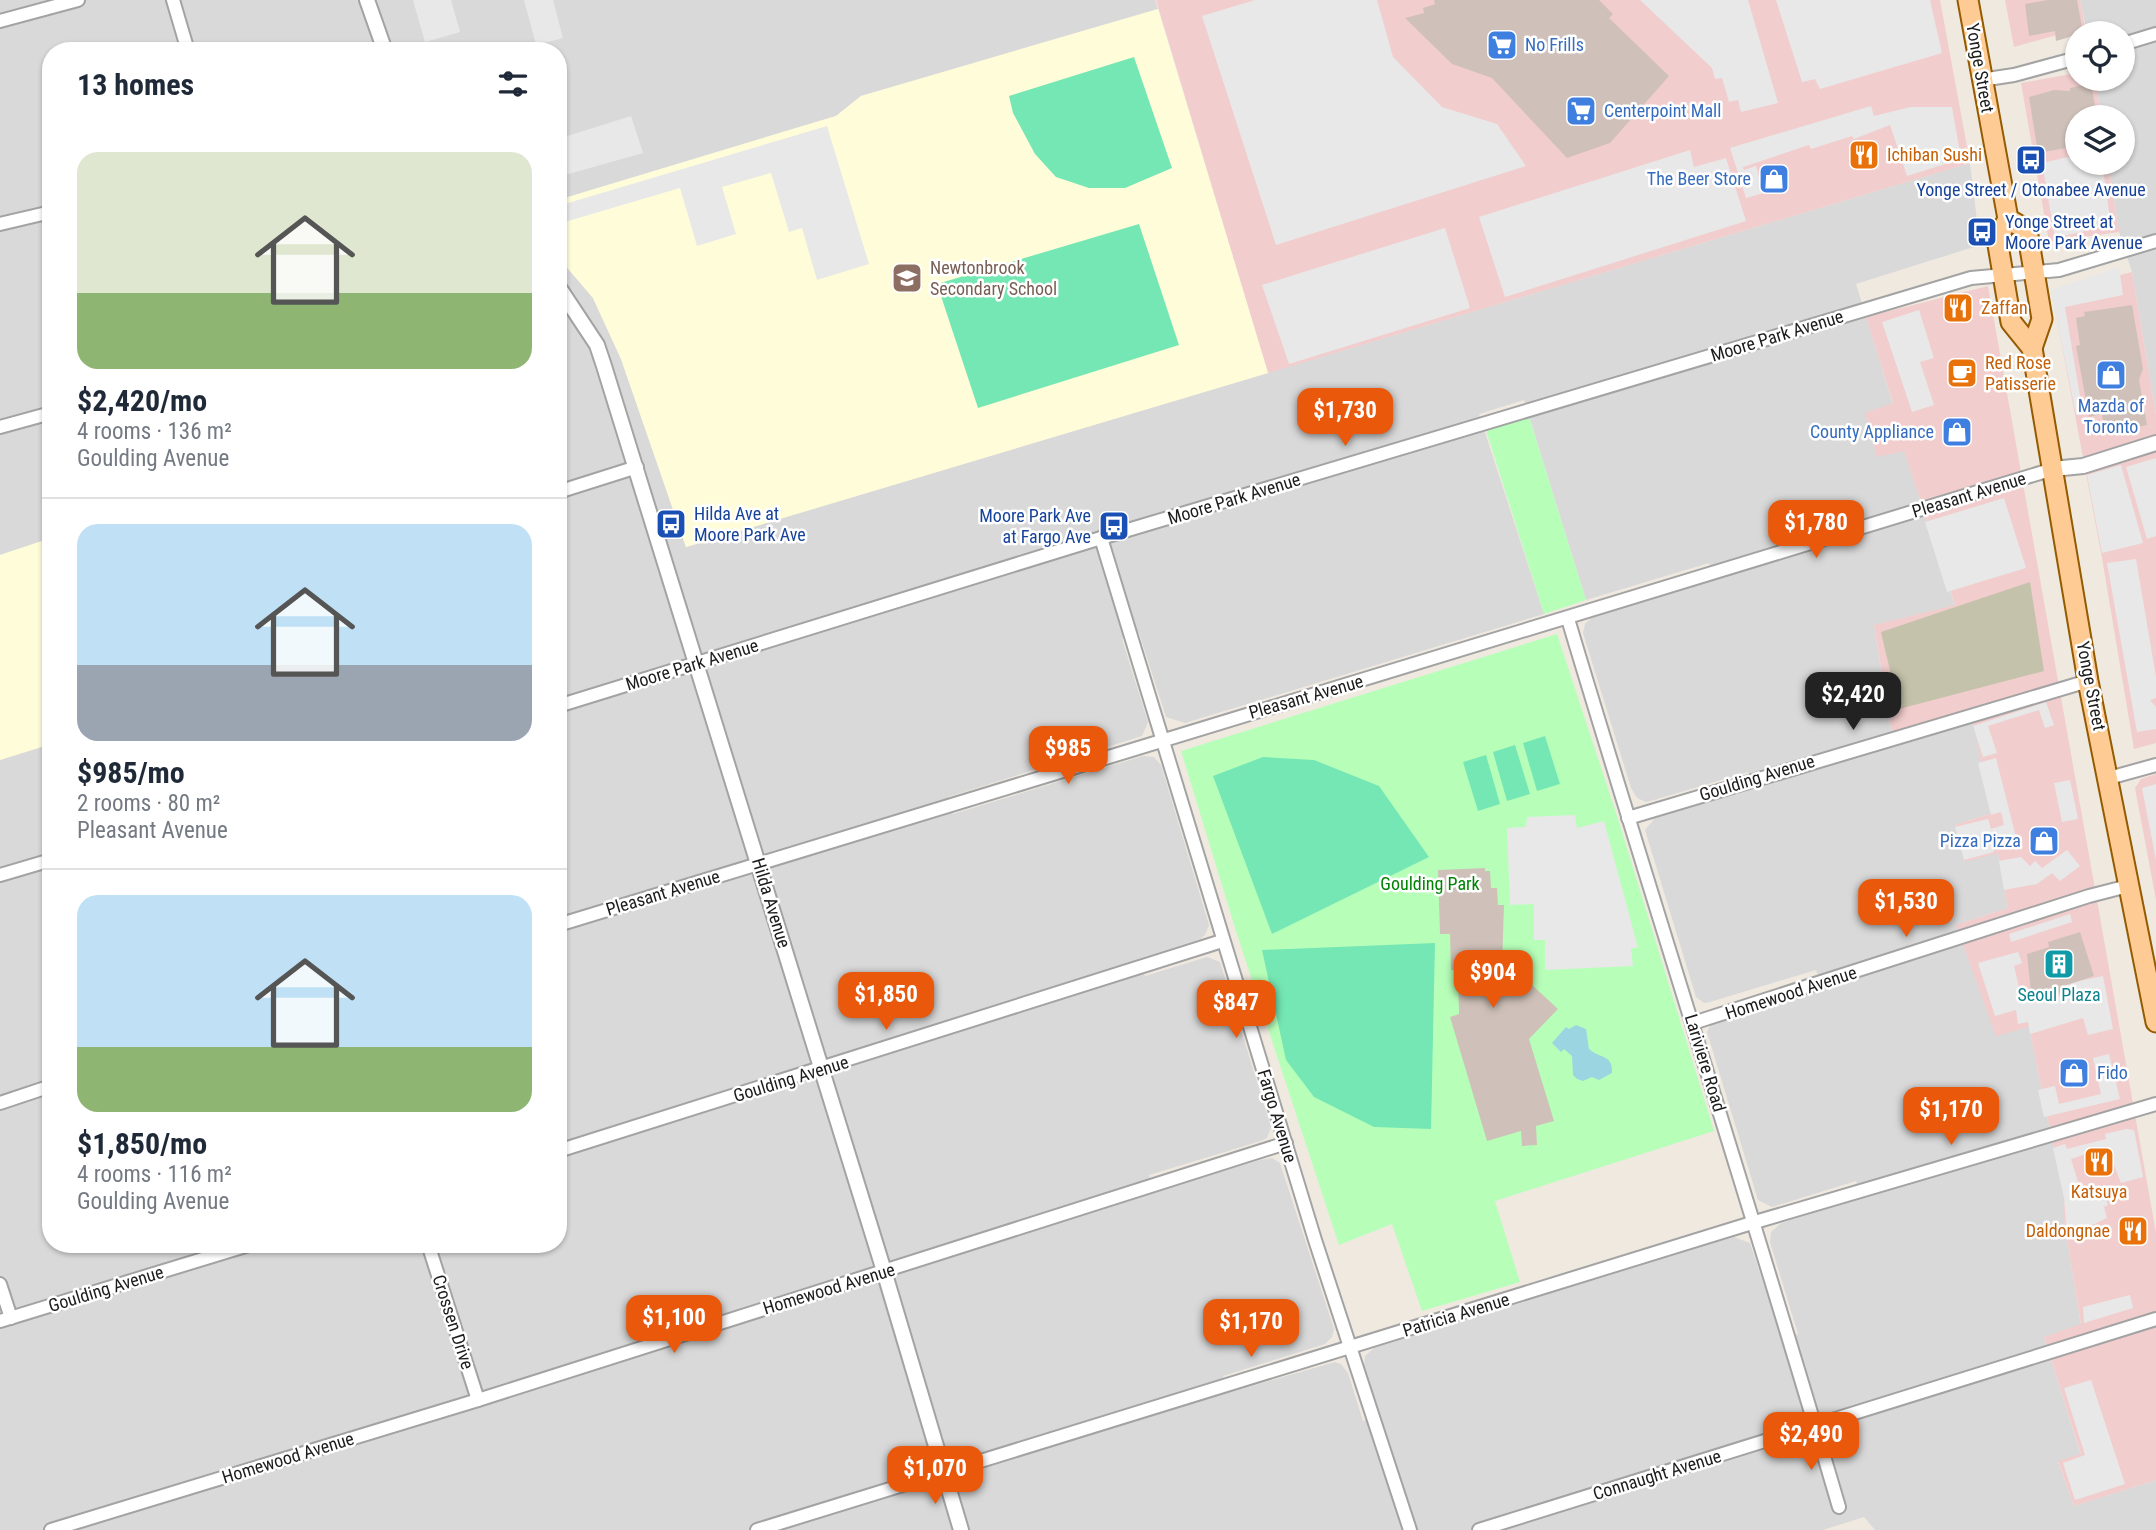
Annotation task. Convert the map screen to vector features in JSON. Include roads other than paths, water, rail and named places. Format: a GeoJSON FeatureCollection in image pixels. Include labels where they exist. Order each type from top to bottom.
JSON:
{"type":"FeatureCollection","features":[{"type":"Feature","properties":{"kind":"main road","name":"Yonge Street"},"geometry":{"type":"LineString","coordinates":[[1968,0],[2008,219],[1997,239],[2011,322],[2032,348]]}},
{"type":"Feature","properties":{"kind":"main road","name":"Yonge Street"},"geometry":{"type":"LineString","coordinates":[[2008,219],[2027,230],[2042,319],[2032,348],[2088,681],[2156,1023]]}},
{"type":"Feature","properties":{"kind":"street"},"geometry":{"type":"LineString","coordinates":[[0,21],[78,0]]}},
{"type":"Feature","properties":{"kind":"street"},"geometry":{"type":"LineString","coordinates":[[173,0],[185,42]]}},
{"type":"Feature","properties":{"kind":"street"},"geometry":{"type":"LineString","coordinates":[[367,0],[382,42]]}},
{"type":"Feature","properties":{"kind":"street"},"geometry":{"type":"LineString","coordinates":[[2135,40],[2156,34]]}},
{"type":"Feature","properties":{"kind":"street"},"geometry":{"type":"LineString","coordinates":[[1981,80],[2014,75],[2065,61]]}},
{"type":"Feature","properties":{"kind":"street"},"geometry":{"type":"LineString","coordinates":[[0,225],[42,214]]}},
{"type":"Feature","properties":{"kind":"street","name":"Moore Park Avenue"},"geometry":{"type":"LineString","coordinates":[[567,703],[1101,538],[1971,278],[2059,270],[2156,241]]}},
{"type":"Feature","properties":{"kind":"street","name":"Hilda Avenue"},"geometry":{"type":"LineString","coordinates":[[567,300],[597,345],[637,467],[961,1530]]}},
{"type":"Feature","properties":{"kind":"street"},"geometry":{"type":"LineString","coordinates":[[0,427],[42,415]]}},
{"type":"Feature","properties":{"kind":"street"},"geometry":{"type":"LineString","coordinates":[[2053,469],[2083,466],[2156,443]]}},
{"type":"Feature","properties":{"kind":"street"},"geometry":{"type":"LineString","coordinates":[[567,489],[637,467]]}},
{"type":"Feature","properties":{"kind":"street","name":"Pleasant Avenue"},"geometry":{"type":"LineString","coordinates":[[567,922],[1163,739],[1569,619],[2053,469]]}},
{"type":"Feature","properties":{"kind":"street","name":"Fargo Avenue"},"geometry":{"type":"LineString","coordinates":[[1101,538],[1222,941],[1410,1530]]}},
{"type":"Feature","properties":{"kind":"street","name":"Lariviere Road"},"geometry":{"type":"LineString","coordinates":[[1569,619],[1755,1222],[1839,1507]]}},
{"type":"Feature","properties":{"kind":"street","name":"Goulding Avenue"},"geometry":{"type":"LineString","coordinates":[[1628,817],[2088,681]]}},
{"type":"Feature","properties":{"kind":"street"},"geometry":{"type":"LineString","coordinates":[[2109,778],[2156,765]]}},
{"type":"Feature","properties":{"kind":"street"},"geometry":{"type":"LineString","coordinates":[[0,875],[42,863]]}},
{"type":"Feature","properties":{"kind":"street","name":"Homewood Avenue"},"geometry":{"type":"LineString","coordinates":[[1693,1023],[2089,896],[2129,886]]}},
{"type":"Feature","properties":{"kind":"street","name":"Goulding Avenue"},"geometry":{"type":"LineString","coordinates":[[567,1148],[1222,941]]}},
{"type":"Feature","properties":{"kind":"street"},"geometry":{"type":"LineString","coordinates":[[0,1103],[42,1089]]}},
{"type":"Feature","properties":{"kind":"street","name":"Patricia Avenue"},"geometry":{"type":"LineString","coordinates":[[757,1530],[1755,1222],[2156,1104]]}},
{"type":"Feature","properties":{"kind":"street","name":"Homewood Avenue"},"geometry":{"type":"LineString","coordinates":[[51,1530],[78,1526],[1286,1143]]}},
{"type":"Feature","properties":{"kind":"street","name":"Goulding Avenue"},"geometry":{"type":"LineString","coordinates":[[5,1319],[222,1253]]}},
{"type":"Feature","properties":{"kind":"street","name":"Crossen Drive"},"geometry":{"type":"LineString","coordinates":[[431,1253],[478,1400]]}},
{"type":"Feature","properties":{"kind":"street"},"geometry":{"type":"LineString","coordinates":[[0,1284],[5,1319]]}},
{"type":"Feature","properties":{"kind":"street","name":"Connaught Avenue"},"geometry":{"type":"LineString","coordinates":[[1479,1530],[2156,1319]]}},
{"type":"Feature","properties":{"kind":"water"},"geometry":{"type":"Polygon","coordinates":[[[1576,1025],[1586,1029],[1589,1049],[1608,1060],[1612,1073],[1599,1080],[1592,1077],[1583,1081],[1573,1075],[1572,1056],[1564,1049],[1561,1052],[1552,1043],[1566,1027],[1569,1029],[1576,1025]]]}},
{"type":"Feature","properties":{"kind":"place","name":"No Frills"},"geometry":{"type":"Point","coordinates":[1502,45]}},
{"type":"Feature","properties":{"kind":"place","name":"Centerpoint Mall"},"geometry":{"type":"Point","coordinates":[1581,111]}},
{"type":"Feature","properties":{"kind":"place","name":"Ichiban Sushi"},"geometry":{"type":"Point","coordinates":[1864,155]}},
{"type":"Feature","properties":{"kind":"place","name":"Yonge Street / Otonabee Avenue"},"geometry":{"type":"Point","coordinates":[2031,160]}},
{"type":"Feature","properties":{"kind":"place","name":"The Beer Store"},"geometry":{"type":"Point","coordinates":[1774,179]}},
{"type":"Feature","properties":{"kind":"place","name":"Yonge Street at Moore Park Avenue"},"geometry":{"type":"Point","coordinates":[1982,232]}},
{"type":"Feature","properties":{"kind":"place","name":"Newtonbrook Secondary School"},"geometry":{"type":"Point","coordinates":[907,278]}},
{"type":"Feature","properties":{"kind":"place","name":"Zaffan"},"geometry":{"type":"Point","coordinates":[1958,308]}},
{"type":"Feature","properties":{"kind":"place","name":"Red Rose Patisserie"},"geometry":{"type":"Point","coordinates":[1962,373]}},
{"type":"Feature","properties":{"kind":"place","name":"Mazda of Toronto"},"geometry":{"type":"Point","coordinates":[2111,375]}},
{"type":"Feature","properties":{"kind":"place","name":"County Appliance"},"geometry":{"type":"Point","coordinates":[1957,432]}},
{"type":"Feature","properties":{"kind":"place","name":"Hilda Ave at Moore Park Ave"},"geometry":{"type":"Point","coordinates":[671,524]}},
{"type":"Feature","properties":{"kind":"place","name":"Moore Park Ave at Fargo Ave"},"geometry":{"type":"Point","coordinates":[1114,526]}},
{"type":"Feature","properties":{"kind":"place","name":"Pizza Pizza"},"geometry":{"type":"Point","coordinates":[2044,841]}},
{"type":"Feature","properties":{"kind":"place","name":"Seoul Plaza"},"geometry":{"type":"Point","coordinates":[2059,964]}},
{"type":"Feature","properties":{"kind":"place","name":"Fido"},"geometry":{"type":"Point","coordinates":[2074,1073]}},
{"type":"Feature","properties":{"kind":"place","name":"Katsuya"},"geometry":{"type":"Point","coordinates":[2099,1162]}},
{"type":"Feature","properties":{"kind":"place","name":"Daldongnae"},"geometry":{"type":"Point","coordinates":[2133,1231]}},
{"type":"Feature","properties":{"kind":"park label","name":"Goulding Park"},"geometry":{"type":"Point","coordinates":[1430,884]}}]}
